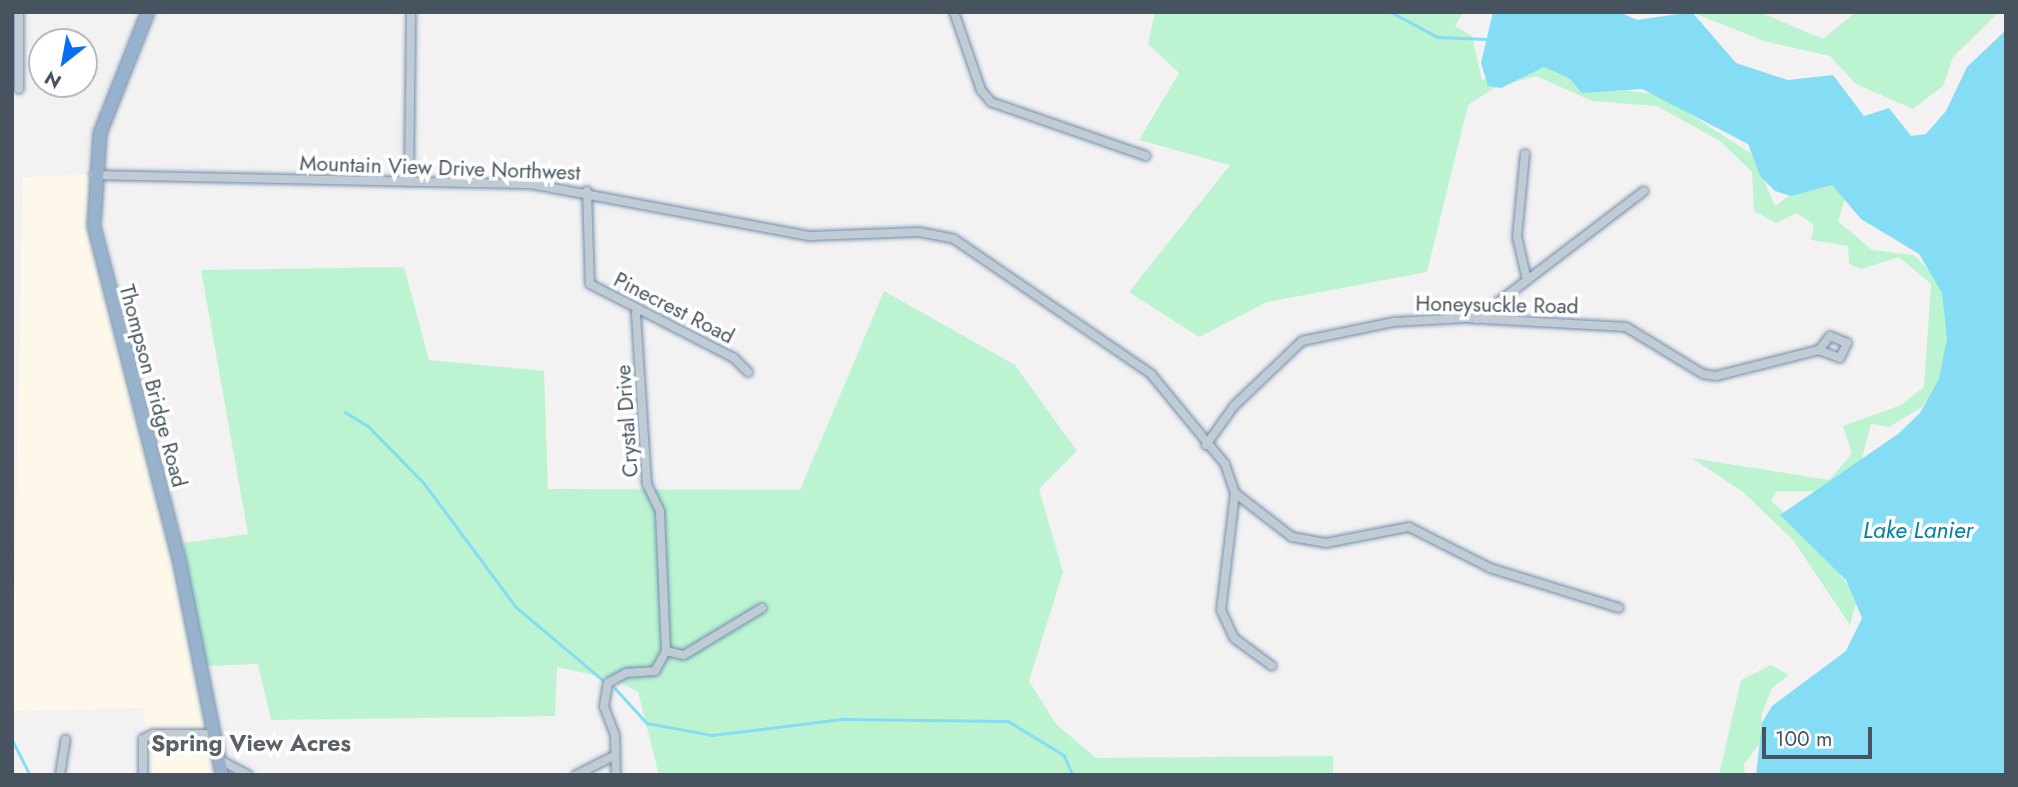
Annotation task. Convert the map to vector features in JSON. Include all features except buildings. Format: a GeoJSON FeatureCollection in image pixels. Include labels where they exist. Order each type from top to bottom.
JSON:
{"type":"FeatureCollection","features":[{"type":"Feature","properties":{"kind":"highway","name":"Thompson Bridge Road"},"geometry":{"type":"LineString","coordinates":[[148,12],[107,108],[94,175],[102,270],[180,564],[222,775]]}},
{"type":"Feature","properties":{"kind":"street"},"geometry":{"type":"LineString","coordinates":[[19,12],[19,89]]}},
{"type":"Feature","properties":{"kind":"street"},"geometry":{"type":"LineString","coordinates":[[409,182],[411,12]]}},
{"type":"Feature","properties":{"kind":"street"},"geometry":{"type":"LineString","coordinates":[[954,12],[981,90],[991,102],[1146,156]]}},
{"type":"Feature","properties":{"kind":"street"},"geometry":{"type":"LineString","coordinates":[[1525,154],[1517,237],[1527,280]]}},
{"type":"Feature","properties":{"kind":"street","name":"Mountain View Drive Northwest"},"geometry":{"type":"LineString","coordinates":[[94,175],[409,182],[587,191],[810,236],[919,232],[954,239],[1151,374],[1206,445],[1226,464],[1235,493]]}},
{"type":"Feature","properties":{"kind":"street","name":"Pinecrest Road"},"geometry":{"type":"LineString","coordinates":[[587,191],[590,285],[636,313],[734,358],[748,372]]}},
{"type":"Feature","properties":{"kind":"street"},"geometry":{"type":"LineString","coordinates":[[1476,319],[1644,191]]}},
{"type":"Feature","properties":{"kind":"street","name":"Crystal Drive"},"geometry":{"type":"LineString","coordinates":[[636,313],[647,484],[660,511],[666,651]]}},
{"type":"Feature","properties":{"kind":"street","name":"Honeysuckle Road"},"geometry":{"type":"LineString","coordinates":[[1206,445],[1234,406],[1302,341],[1394,322],[1476,319],[1626,327],[1703,374],[1716,376],[1819,350]]}},
{"type":"Feature","properties":{"kind":"street"},"geometry":{"type":"LineString","coordinates":[[1235,493],[1292,537],[1326,543],[1409,527],[1490,568],[1619,608]]}},
{"type":"Feature","properties":{"kind":"street"},"geometry":{"type":"LineString","coordinates":[[1235,493],[1222,610],[1234,638],[1272,666]]}},
{"type":"Feature","properties":{"kind":"street"},"geometry":{"type":"LineString","coordinates":[[616,775],[615,735],[604,707],[608,683],[626,673],[656,671],[666,651],[684,655],[762,608]]}},
{"type":"Feature","properties":{"kind":"street"},"geometry":{"type":"LineString","coordinates":[[143,775],[143,740],[153,734],[214,734]]}},
{"type":"Feature","properties":{"kind":"street"},"geometry":{"type":"LineString","coordinates":[[60,775],[66,739]]}},
{"type":"Feature","properties":{"kind":"street"},"geometry":{"type":"LineString","coordinates":[[576,775],[614,756]]}},
{"type":"Feature","properties":{"kind":"street"},"geometry":{"type":"LineString","coordinates":[[219,758],[248,775]]}},
{"type":"Feature","properties":{"kind":"shaded area"},"geometry":{"type":"Polygon","coordinates":[[[96,174],[121,323],[183,543],[224,775],[151,775],[143,708],[12,711],[23,177],[96,174]]]}},
{"type":"Feature","properties":{"kind":"green space"},"geometry":{"type":"Polygon","coordinates":[[[1155,12],[1463,12],[1455,26],[1472,36],[1482,80],[1518,65],[1565,66],[1580,84],[1661,95],[1753,155],[1775,206],[1818,175],[1848,189],[1838,221],[1872,250],[1914,255],[1952,294],[1943,377],[1922,407],[1889,427],[1871,424],[1857,477],[1828,491],[1776,491],[1771,501],[1818,541],[1857,599],[1850,625],[1793,540],[1743,492],[1692,458],[1829,480],[1852,454],[1843,426],[1901,405],[1924,387],[1931,284],[1899,257],[1861,269],[1849,264],[1848,246],[1811,240],[1814,225],[1797,213],[1776,223],[1754,211],[1752,172],[1720,141],[1657,106],[1592,101],[1536,76],[1494,88],[1468,105],[1427,272],[1267,302],[1199,337],[1129,292],[1230,165],[1139,140],[1179,73],[1148,44],[1155,12]]]}},
{"type":"Feature","properties":{"kind":"green space"},"geometry":{"type":"Polygon","coordinates":[[[1691,12],[1759,12],[1823,39],[1856,12],[1999,12],[1953,57],[1943,86],[1913,109],[1856,84],[1830,56],[1764,41],[1691,12]]]}},
{"type":"Feature","properties":{"kind":"green space"},"geometry":{"type":"Polygon","coordinates":[[[404,267],[429,360],[544,371],[548,489],[800,490],[884,291],[1015,365],[1077,451],[1039,489],[1063,572],[1029,681],[1056,724],[1096,758],[1333,756],[1333,775],[659,775],[638,692],[616,680],[557,667],[555,716],[271,720],[258,664],[205,666],[183,543],[248,534],[201,270],[404,267]]]}},
{"type":"Feature","properties":{"kind":"green space"},"geometry":{"type":"Polygon","coordinates":[[[1771,665],[1789,675],[1772,688],[1761,716],[1764,738],[1744,764],[1745,775],[1719,775],[1741,680],[1771,665]]]}},
{"type":"Feature","properties":{"kind":"water","name":"Lake Lanier"},"geometry":{"type":"Polygon","coordinates":[[[1493,12],[1619,12],[1637,20],[1692,12],[1736,63],[1788,80],[1833,75],[1864,116],[1889,108],[1911,136],[1926,134],[1946,111],[1967,67],[2006,30],[2006,775],[1756,775],[1762,723],[1772,706],[1846,651],[1862,618],[1846,580],[1780,515],[1898,434],[1920,413],[1939,379],[1947,338],[1942,293],[1919,254],[1861,219],[1832,185],[1791,196],[1775,191],[1760,176],[1748,144],[1642,89],[1582,93],[1569,78],[1544,67],[1501,88],[1488,86],[1481,63],[1493,12]]]}},
{"type":"Feature","properties":{"kind":"waterway"},"geometry":{"type":"LineString","coordinates":[[1391,12],[1438,37],[1487,39]]}},
{"type":"Feature","properties":{"kind":"waterway"},"geometry":{"type":"LineString","coordinates":[[345,412],[367,425],[424,483],[516,607],[603,680]]}},
{"type":"Feature","properties":{"kind":"waterway"},"geometry":{"type":"LineString","coordinates":[[615,688],[647,723],[712,735],[843,719],[1008,721],[1064,755],[1073,775]]}},
{"type":"Feature","properties":{"kind":"waterway"},"geometry":{"type":"LineString","coordinates":[[12,739],[30,775]]}},
{"type":"Feature","properties":{"kind":"district","name":"Spring View Acres"},"geometry":{"type":"Point","coordinates":[251,743]}}]}
